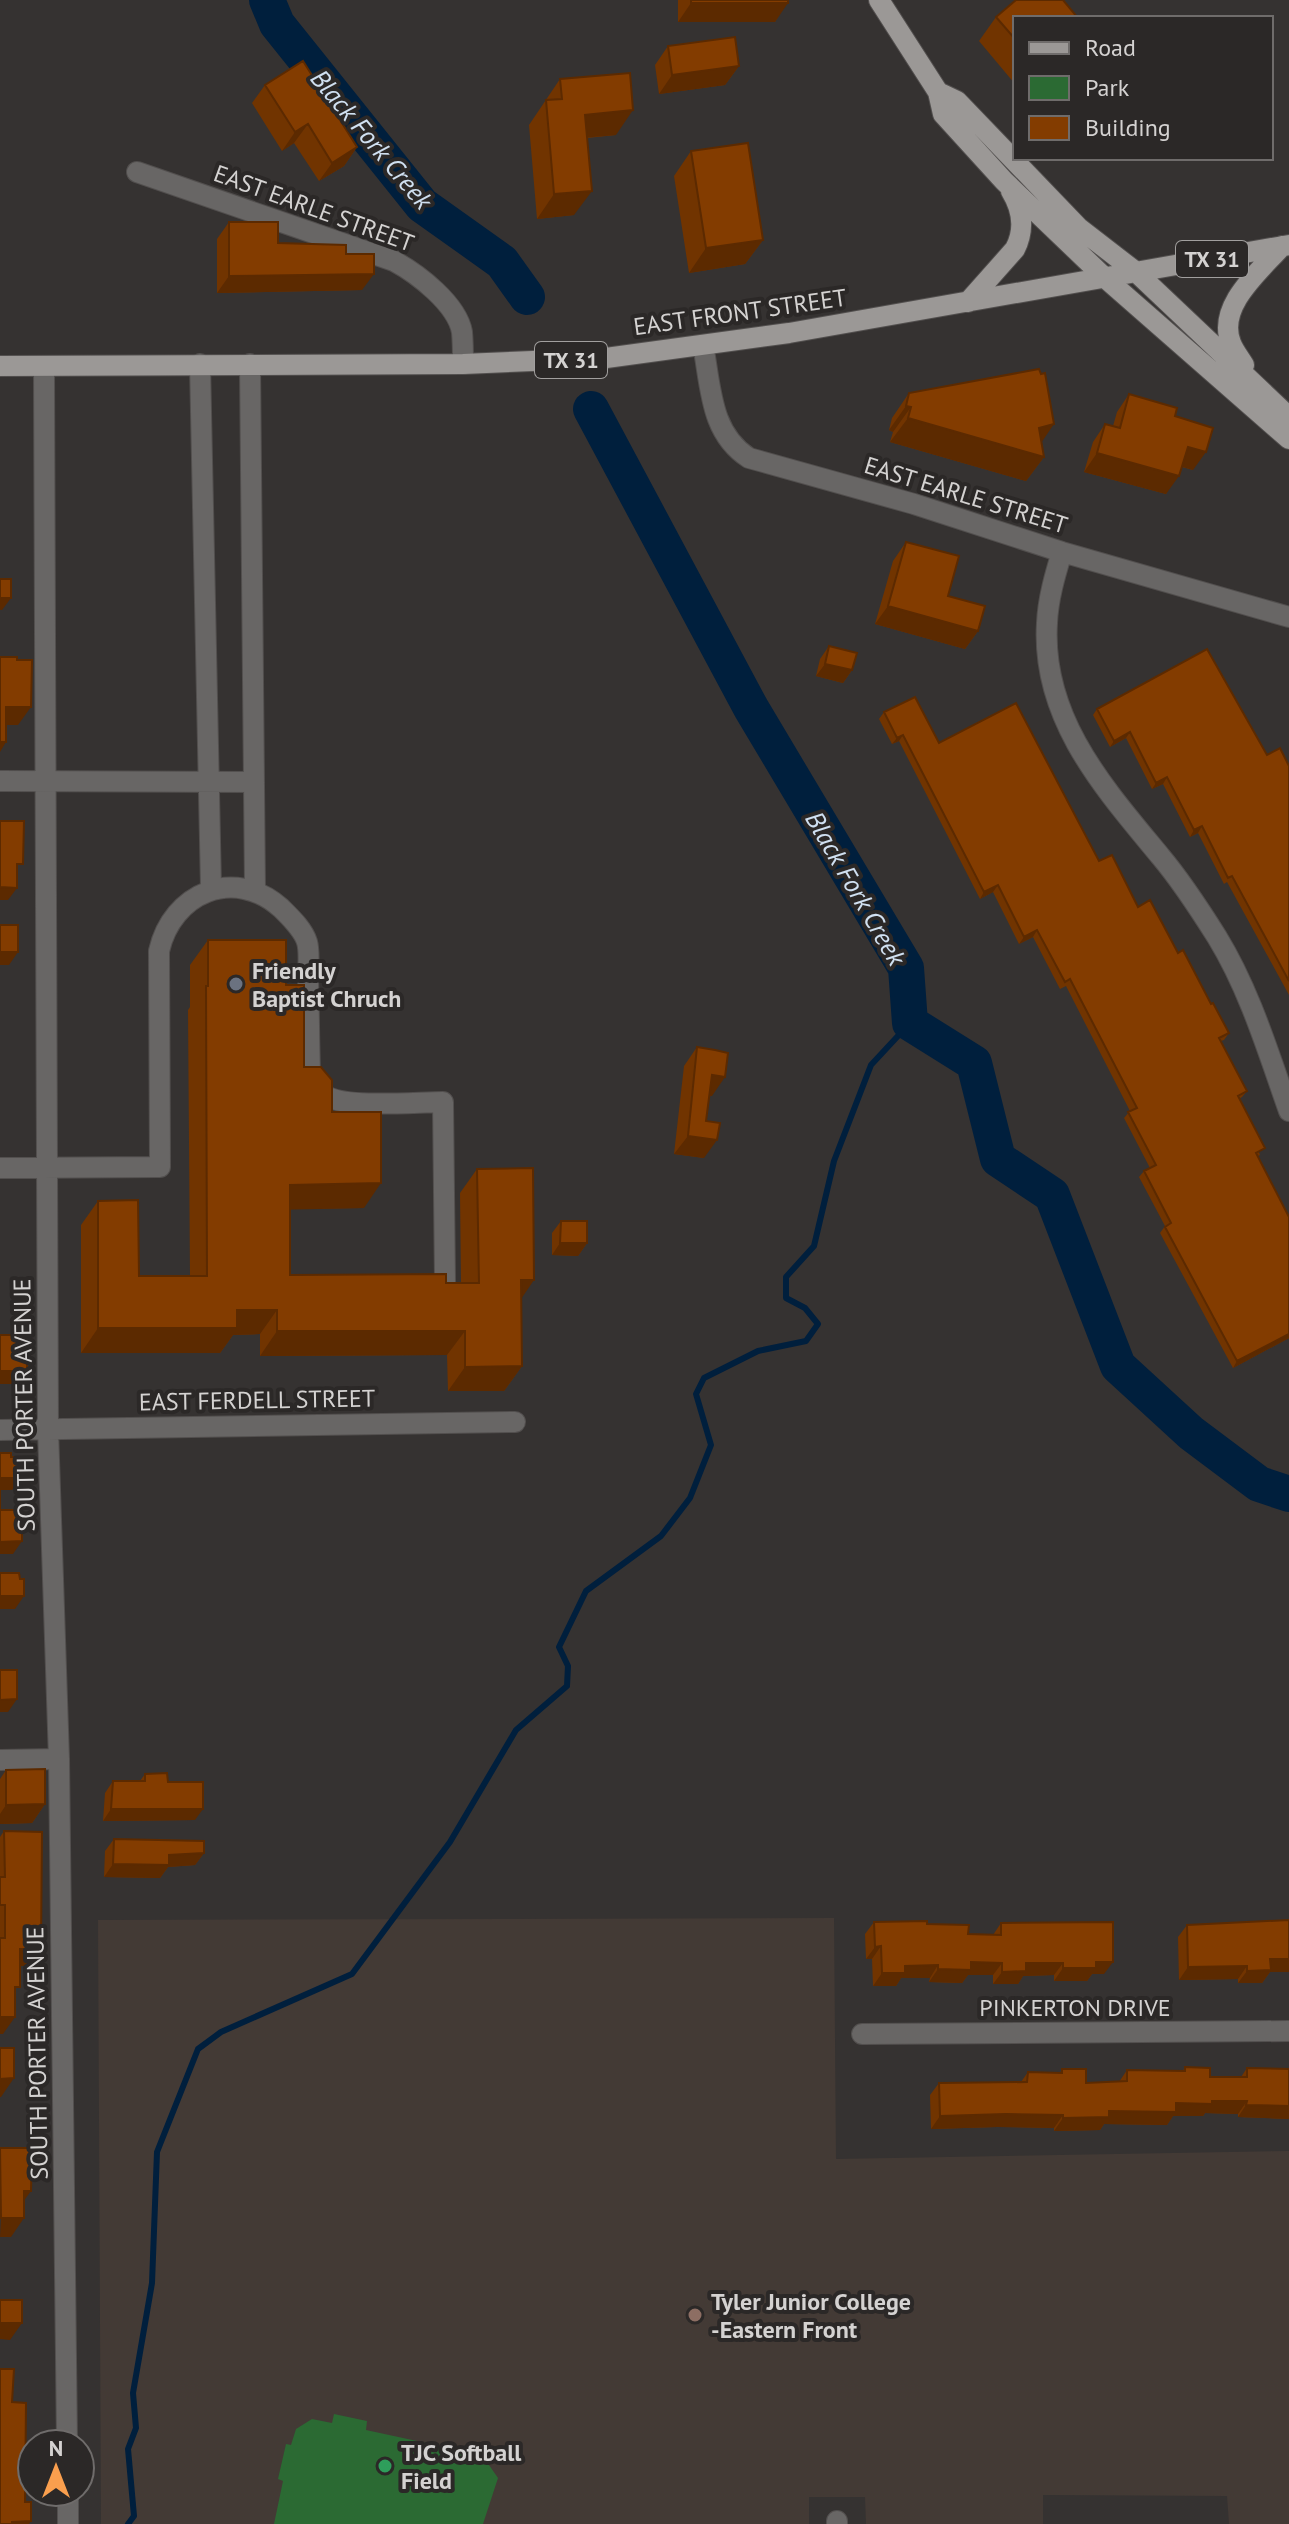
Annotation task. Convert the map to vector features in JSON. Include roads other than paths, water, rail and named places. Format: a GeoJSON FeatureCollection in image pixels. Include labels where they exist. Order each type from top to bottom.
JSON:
{"type":"FeatureCollection","features":[{"type":"Feature","properties":{"kind":"main road"},"geometry":{"type":"LineString","coordinates":[[879,0],[938,92],[943,114],[1004,181],[1104,277],[1289,439]]}},
{"type":"Feature","properties":{"kind":"main road"},"geometry":{"type":"LineString","coordinates":[[938,92],[957,101],[1013,159]]}},
{"type":"Feature","properties":{"kind":"main road"},"geometry":{"type":"LineString","coordinates":[[1014,160],[1079,228],[1136,272],[1289,417]]}},
{"type":"Feature","properties":{"kind":"main road"},"geometry":{"type":"LineString","coordinates":[[968,302],[1020,240],[1020,208],[1004,181]]}},
{"type":"Feature","properties":{"kind":"main road"},"geometry":{"type":"LineString","coordinates":[[1258,389],[1231,343],[1231,313],[1240,295],[1286,246]]}},
{"type":"Feature","properties":{"kind":"main road","name":"EAST FRONT STREET"},"geometry":{"type":"LineString","coordinates":[[0,366],[463,364],[606,358],[789,333],[1286,246]]}},
{"type":"Feature","properties":{"kind":"street","name":"EAST EARLE STREET"},"geometry":{"type":"LineString","coordinates":[[137,172],[410,269],[433,289],[459,322],[463,364]]}},
{"type":"Feature","properties":{"kind":"street","name":"EAST EARLE STREET"},"geometry":{"type":"LineString","coordinates":[[703,345],[722,434],[749,458],[914,504],[1062,552],[1289,617]]}},
{"type":"Feature","properties":{"kind":"street"},"geometry":{"type":"LineString","coordinates":[[200,364],[211,888]]}},
{"type":"Feature","properties":{"kind":"street"},"geometry":{"type":"LineString","coordinates":[[250,364],[255,890]]}},
{"type":"Feature","properties":{"kind":"street","name":"SOUTH PORTER AVENUE"},"geometry":{"type":"LineString","coordinates":[[44,366],[48,1429],[59,1759],[67,2428]]}},
{"type":"Feature","properties":{"kind":"street"},"geometry":{"type":"LineString","coordinates":[[1062,552],[1053,580],[1047,623],[1049,667],[1061,709],[1100,783],[1178,879],[1219,941],[1246,993],[1289,1111]]}},
{"type":"Feature","properties":{"kind":"street"},"geometry":{"type":"LineString","coordinates":[[0,781],[254,782]]}},
{"type":"Feature","properties":{"kind":"street"},"geometry":{"type":"LineString","coordinates":[[0,1168],[160,1167],[159,951],[163,934],[190,901],[211,888],[255,890],[293,919],[307,942],[310,1072],[318,1091],[329,1098],[349,1102],[443,1102],[445,1282]]}},
{"type":"Feature","properties":{"kind":"street","name":"EAST FERDELL STREET"},"geometry":{"type":"LineString","coordinates":[[0,1430],[515,1422]]}},
{"type":"Feature","properties":{"kind":"street"},"geometry":{"type":"LineString","coordinates":[[0,1760],[59,1759]]}},
{"type":"Feature","properties":{"kind":"street","name":"PINKERTON DRIVE"},"geometry":{"type":"LineString","coordinates":[[862,2034],[1289,2031]]}},
{"type":"Feature","properties":{"kind":"waterway","name":"Black Fork Creek"},"geometry":{"type":"LineString","coordinates":[[267,0],[277,24],[422,205],[502,262],[527,297]]}},
{"type":"Feature","properties":{"kind":"waterway","name":"Black Fork Creek"},"geometry":{"type":"LineString","coordinates":[[591,409],[751,708],[906,968],[910,1023],[974,1063],[998,1159],[1052,1195],[1118,1366],[1191,1433],[1259,1484],[1289,1494]]}},
{"type":"Feature","properties":{"kind":"waterway"},"geometry":{"type":"LineString","coordinates":[[128,2524],[134,2516],[128,2449],[136,2428],[133,2393],[152,2283],[157,2152],[198,2049],[221,2032],[352,1974],[450,1842],[516,1730],[567,1686],[568,1666],[559,1647],[586,1591],[661,1536],[690,1498],[711,1445],[696,1394],[704,1378],[758,1351],[806,1341],[818,1324],[805,1308],[786,1298],[786,1277],[814,1246],[834,1161],[871,1065],[910,1023]]}},
{"type":"Feature","properties":{"kind":"place","name":"Friendly Baptist Chruch"},"geometry":{"type":"Point","coordinates":[236,984]}},
{"type":"Feature","properties":{"kind":"place","name":"Tyler Junior College -Eastern Front"},"geometry":{"type":"Point","coordinates":[695,2315]}},
{"type":"Feature","properties":{"kind":"place","name":"TJC Softball Field"},"geometry":{"type":"Point","coordinates":[385,2466]}}]}
